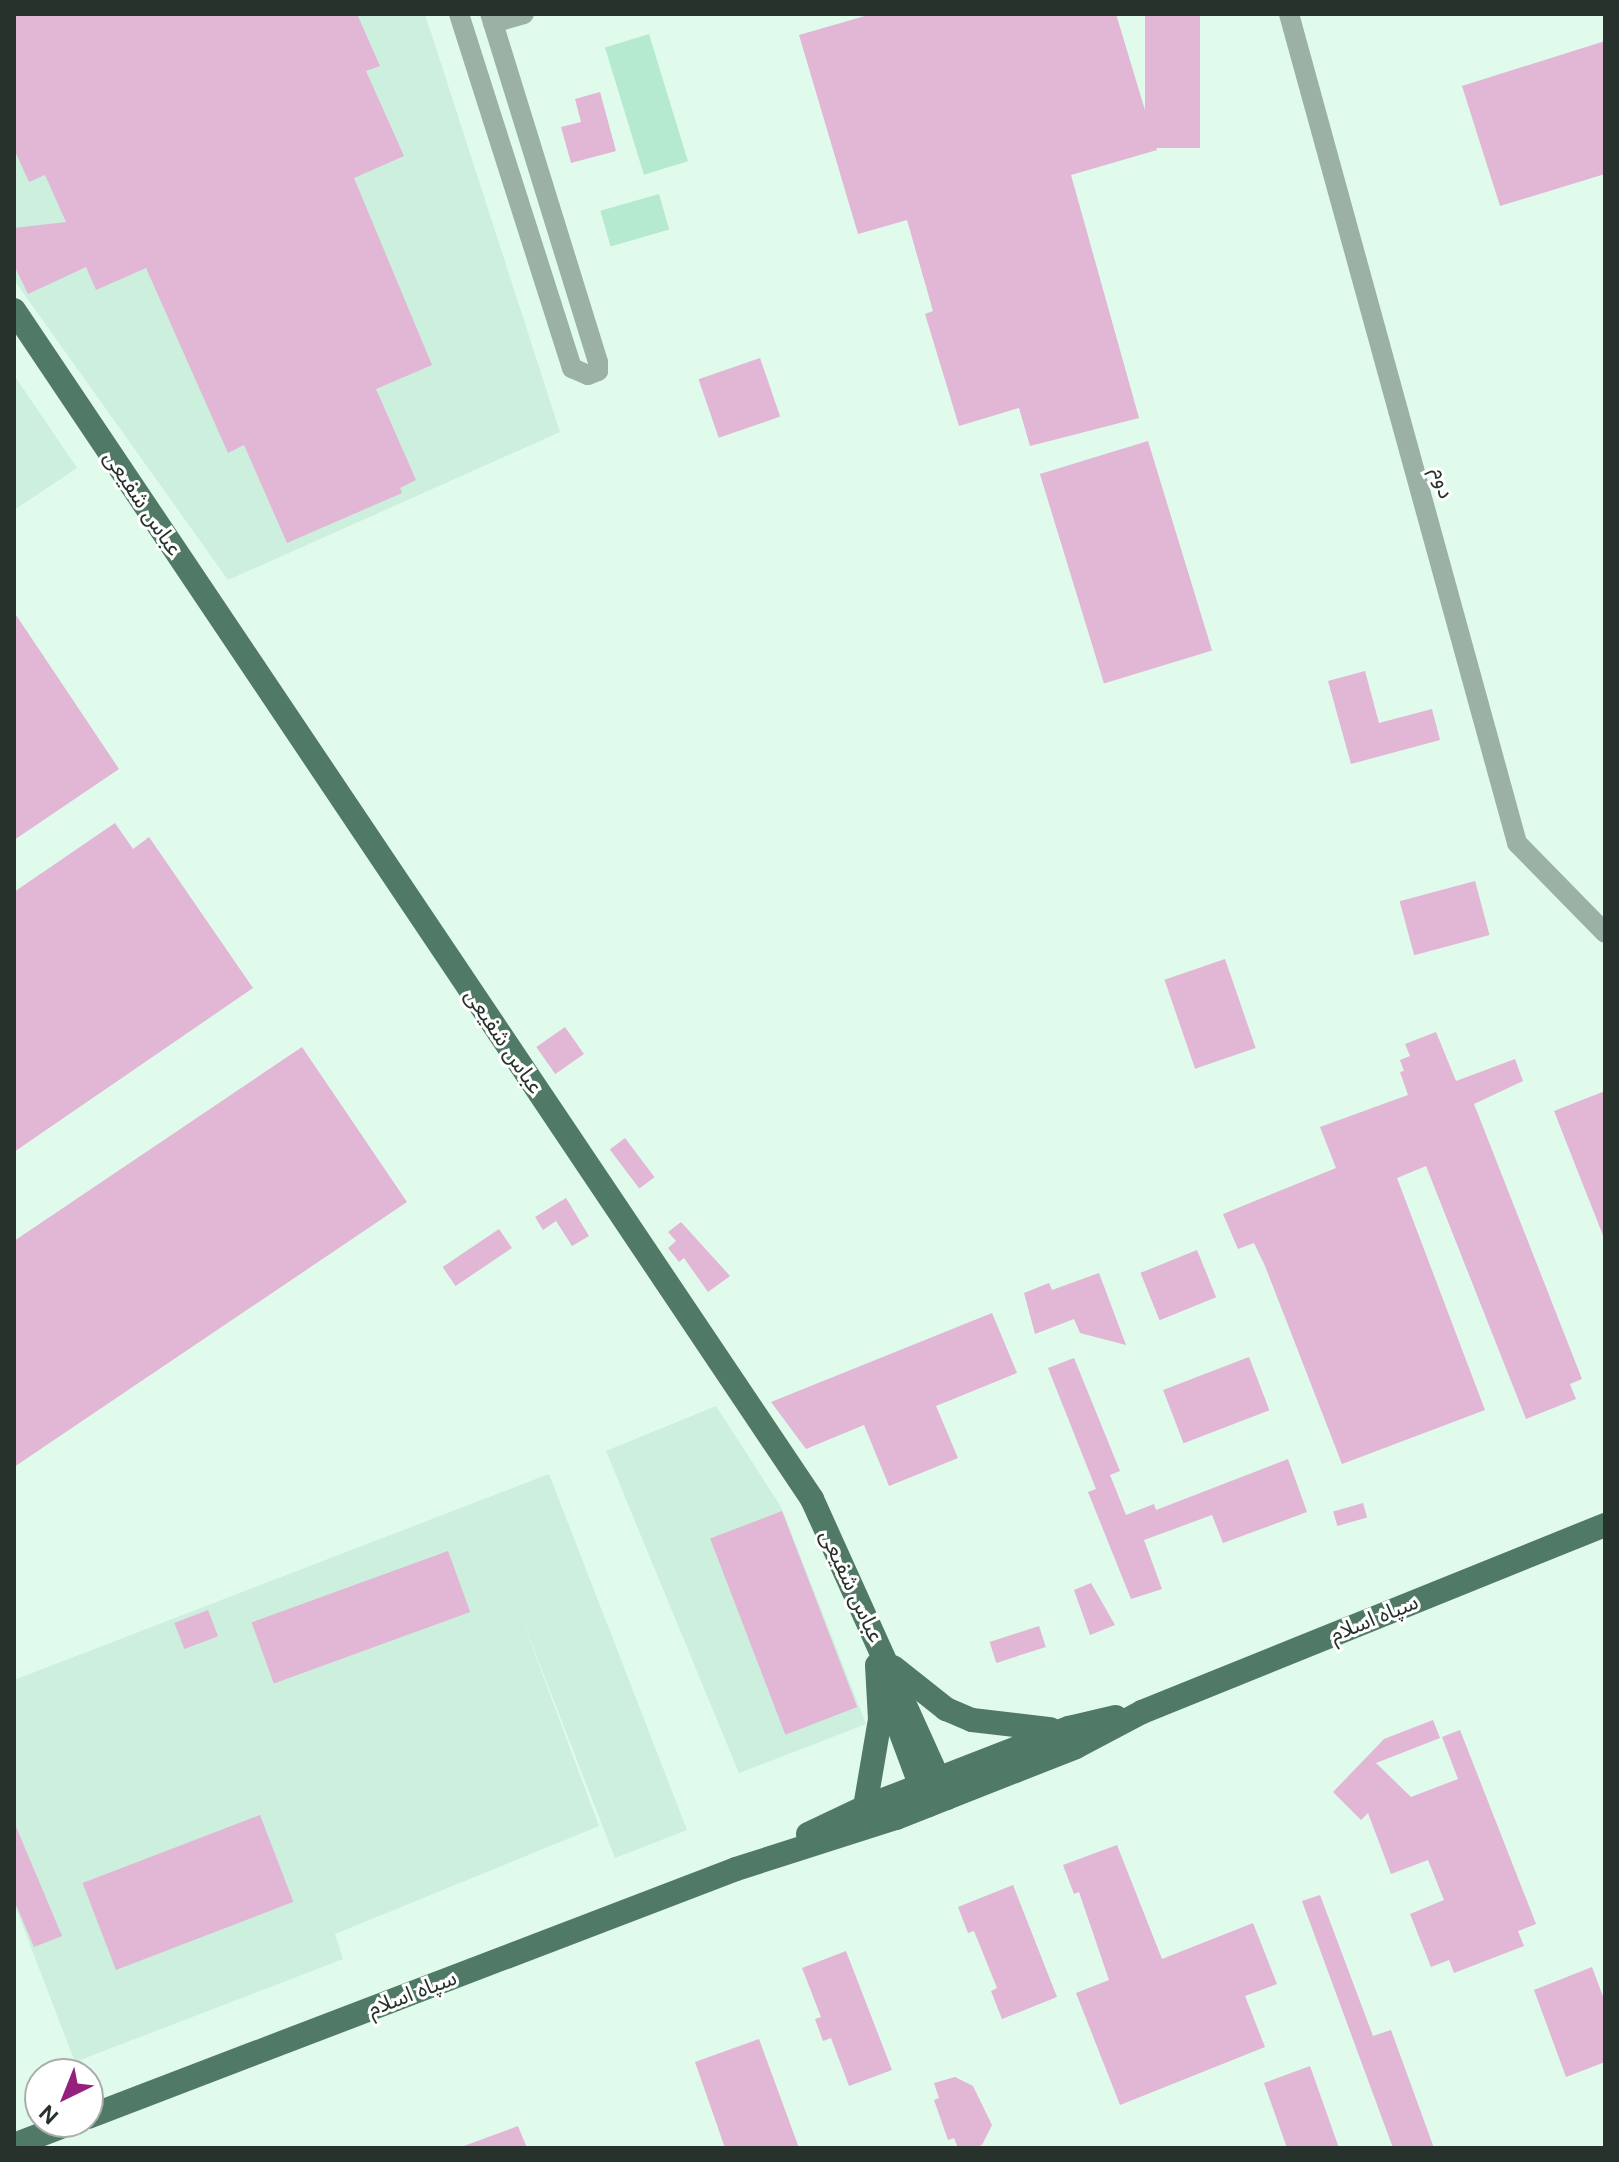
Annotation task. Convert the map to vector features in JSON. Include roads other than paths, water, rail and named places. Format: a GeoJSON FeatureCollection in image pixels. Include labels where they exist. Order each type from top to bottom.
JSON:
{"type":"FeatureCollection","features":[{"type":"Feature","properties":{"kind":"main road","name":"عباس شفیعی"},"geometry":{"type":"LineString","coordinates":[[14,310],[812,1499],[934,1792]]}},
{"type":"Feature","properties":{"kind":"main road","name":"عباس شفیعی"},"geometry":{"type":"LineString","coordinates":[[14,339],[803,1504],[881,1663]]}},
{"type":"Feature","properties":{"kind":"main road","name":"سپاه اسلام"},"geometry":{"type":"LineString","coordinates":[[104,2111],[934,1792],[1076,1747],[1142,1712],[1605,1525]]}},
{"type":"Feature","properties":{"kind":"main road"},"geometry":{"type":"LineString","coordinates":[[881,1663],[946,1709],[972,1720],[1033,1731],[1069,1728]]}},
{"type":"Feature","properties":{"kind":"main road"},"geometry":{"type":"LineString","coordinates":[[865,1807],[880,1719],[881,1663]]}},
{"type":"Feature","properties":{"kind":"main road","name":"سپاه اسلام"},"geometry":{"type":"LineString","coordinates":[[736,1869],[865,1807],[934,1792],[1069,1728],[1142,1712]]}},
{"type":"Feature","properties":{"kind":"lane"},"geometry":{"type":"LineString","coordinates":[[459,14],[572,368],[588,375],[598,371],[598,362],[491,18],[524,14]]}},
{"type":"Feature","properties":{"kind":"lane","name":"دوم"},"geometry":{"type":"LineString","coordinates":[[1289,14],[1517,843],[1605,933]]}}]}
